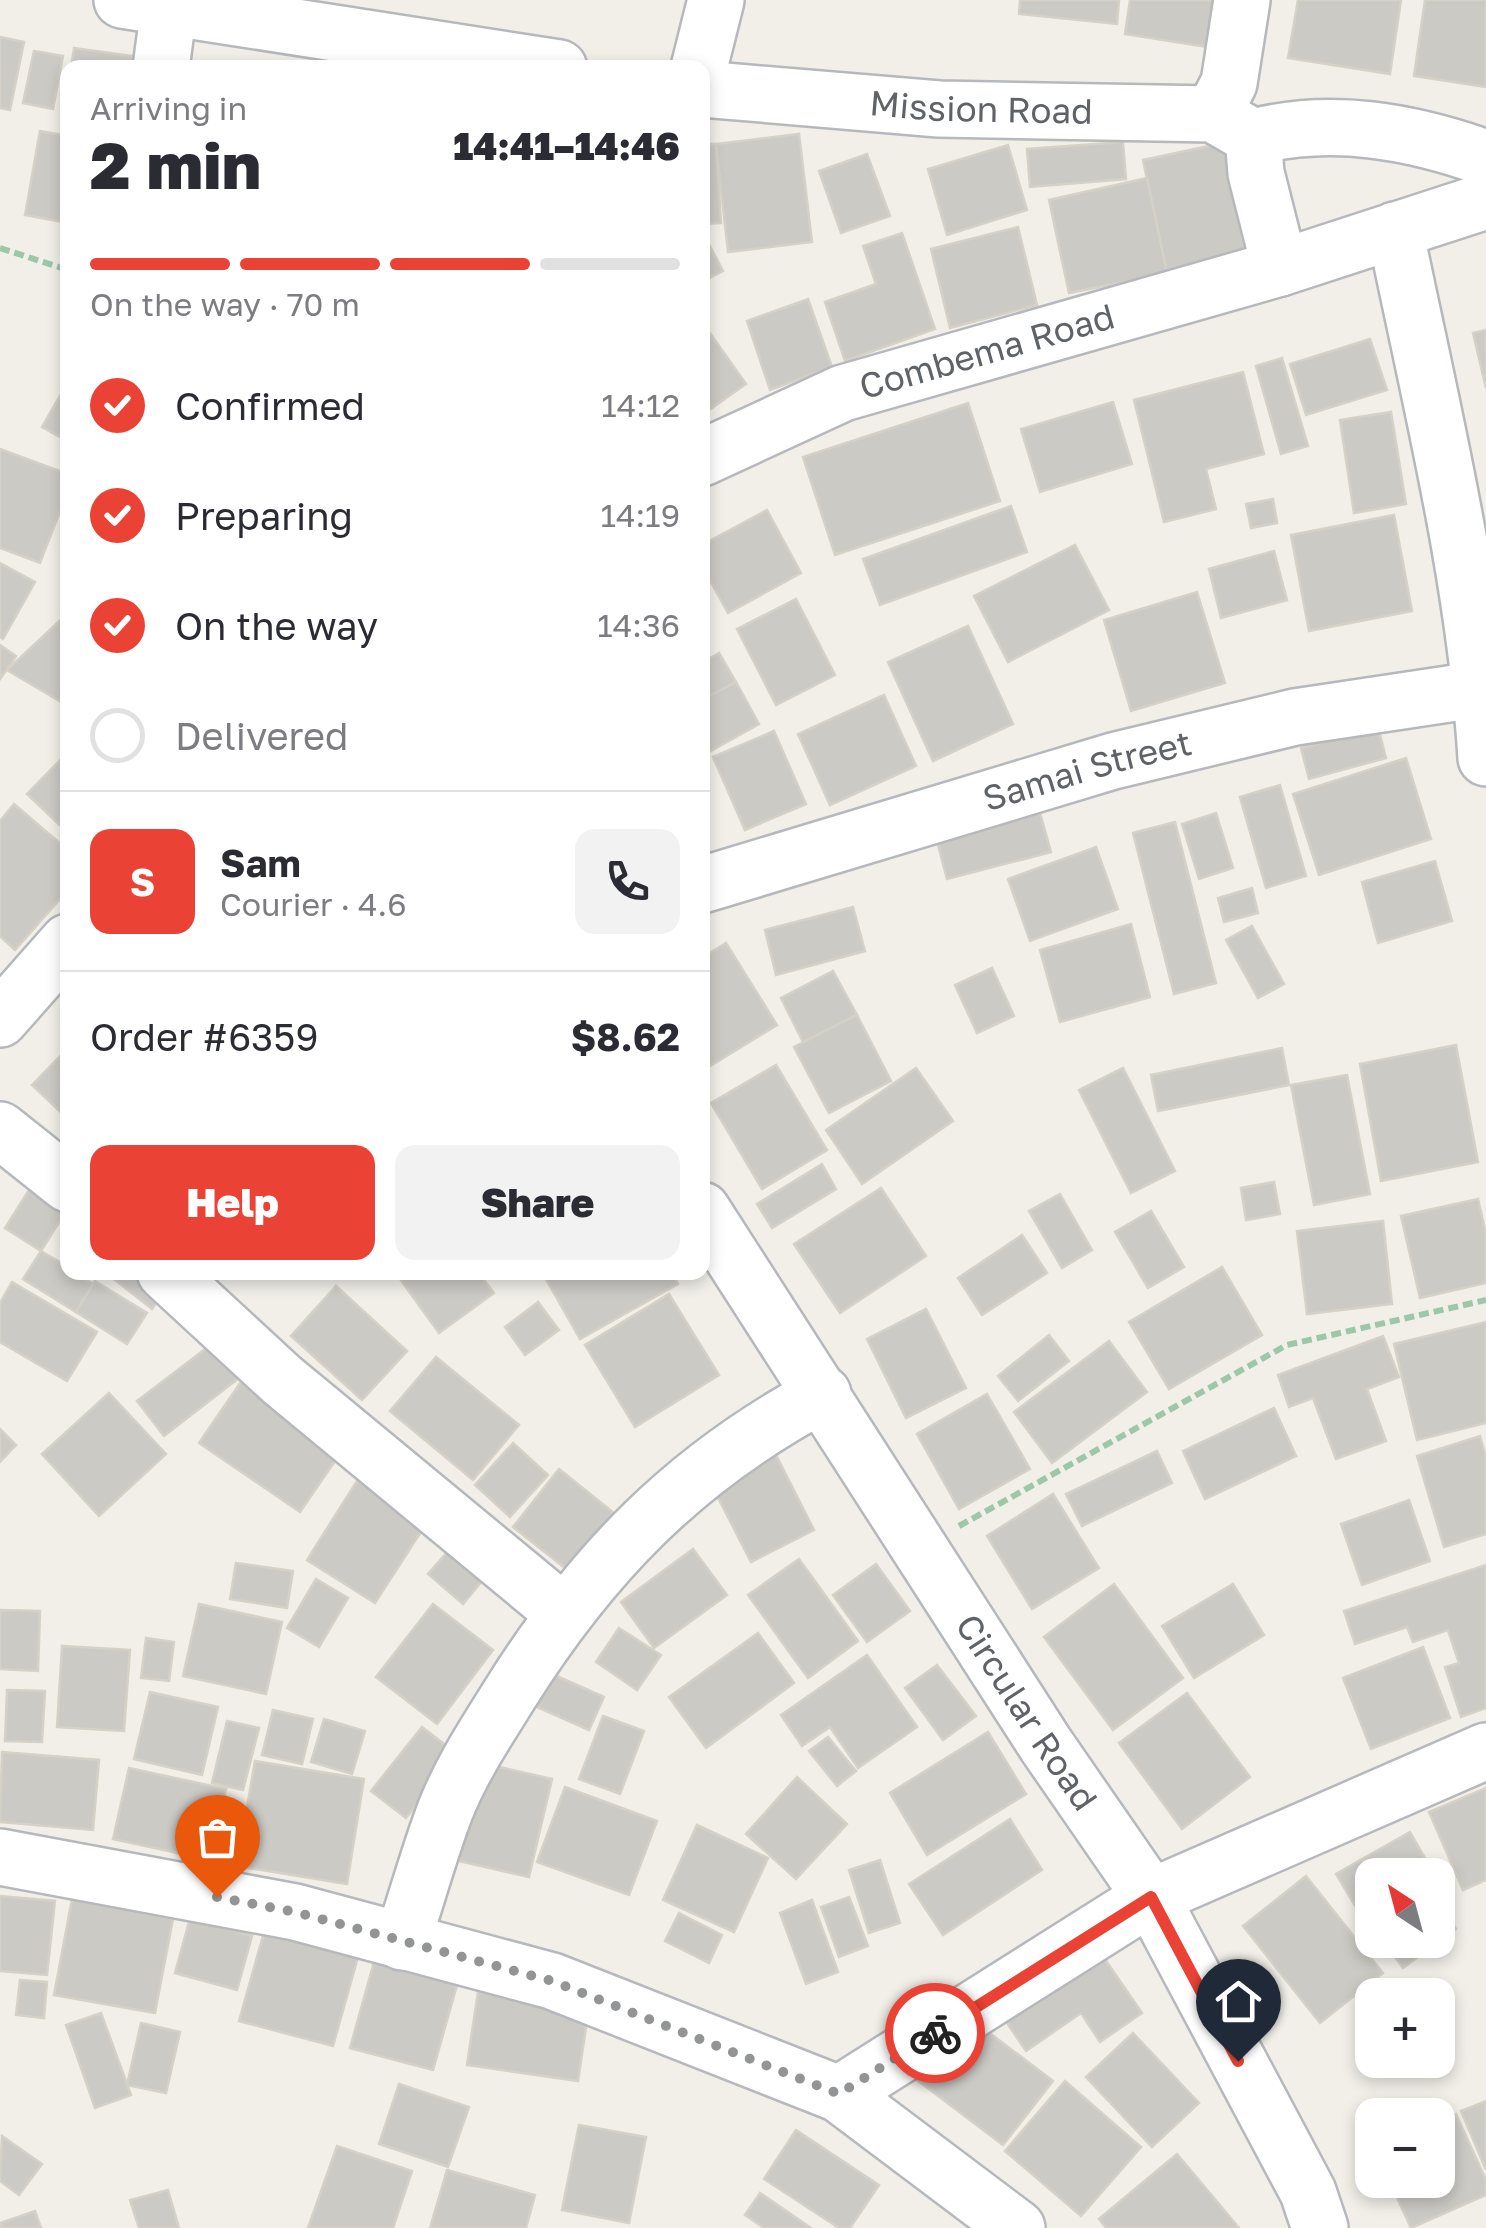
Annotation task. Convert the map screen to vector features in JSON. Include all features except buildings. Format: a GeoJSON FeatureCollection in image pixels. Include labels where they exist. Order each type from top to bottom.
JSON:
{"type":"FeatureCollection","features":[{"type":"Feature","properties":{"kind":"street"},"geometry":{"type":"LineString","coordinates":[[701,60],[716,0]]}},
{"type":"Feature","properties":{"kind":"street"},"geometry":{"type":"LineString","coordinates":[[1242,0],[1229,82],[1233,126],[1256,173],[1280,268]]}},
{"type":"Feature","properties":{"kind":"street"},"geometry":{"type":"LineString","coordinates":[[158,60],[145,4],[508,60]]}},
{"type":"Feature","properties":{"kind":"street","name":"Mission Road"},"geometry":{"type":"LineString","coordinates":[[710,90],[938,110],[1285,130],[1356,126],[1486,158]]}},
{"type":"Feature","properties":{"kind":"street"},"geometry":{"type":"LineString","coordinates":[[1486,201],[1395,230],[1456,527],[1482,689],[1486,758]]}},
{"type":"Feature","properties":{"kind":"street","name":"Combema Road"},"geometry":{"type":"LineString","coordinates":[[710,454],[844,394],[1280,268],[1395,230]]}},
{"type":"Feature","properties":{"kind":"street","name":"Samai Street"},"geometry":{"type":"LineString","coordinates":[[710,883],[1113,760],[1295,718],[1482,689]]}},
{"type":"Feature","properties":{"kind":"street"},"geometry":{"type":"LineString","coordinates":[[0,1019],[60,951]]}},
{"type":"Feature","properties":{"kind":"street"},"geometry":{"type":"LineString","coordinates":[[0,1130],[60,1178]]}},
{"type":"Feature","properties":{"kind":"street","name":"Circular Road"},"geometry":{"type":"LineString","coordinates":[[710,1222],[918,1548],[1151,1897],[1308,2192],[1320,2228]]}},
{"type":"Feature","properties":{"kind":"street"},"geometry":{"type":"LineString","coordinates":[[174,1280],[392,1474],[564,1613]]}},
{"type":"Feature","properties":{"kind":"street"},"geometry":{"type":"LineString","coordinates":[[402,1942],[445,1810],[470,1757],[564,1613],[618,1548],[686,1483],[756,1430],[823,1394]]}},
{"type":"Feature","properties":{"kind":"street"},"geometry":{"type":"LineString","coordinates":[[839,2094],[1151,1897],[1486,1751]]}},
{"type":"Feature","properties":{"kind":"street"},"geometry":{"type":"LineString","coordinates":[[0,1858],[295,1912],[552,1981],[839,2094],[1016,2228]]}},
{"type":"Feature","properties":{"kind":"path"},"geometry":{"type":"LineString","coordinates":[[0,248],[60,267]]}},
{"type":"Feature","properties":{"kind":"path"},"geometry":{"type":"LineString","coordinates":[[918,1548],[1287,1346],[1486,1300]]}},
{"type":"Feature","properties":{"kind":"way so far"},"geometry":{"type":"LineString","coordinates":[[217,1897],[295,1912],[552,1981],[839,2094],[935,2033]]}},
{"type":"Feature","properties":{"kind":"route"},"geometry":{"type":"LineString","coordinates":[[935,2033],[1151,1897],[1238,2061]]}}]}
